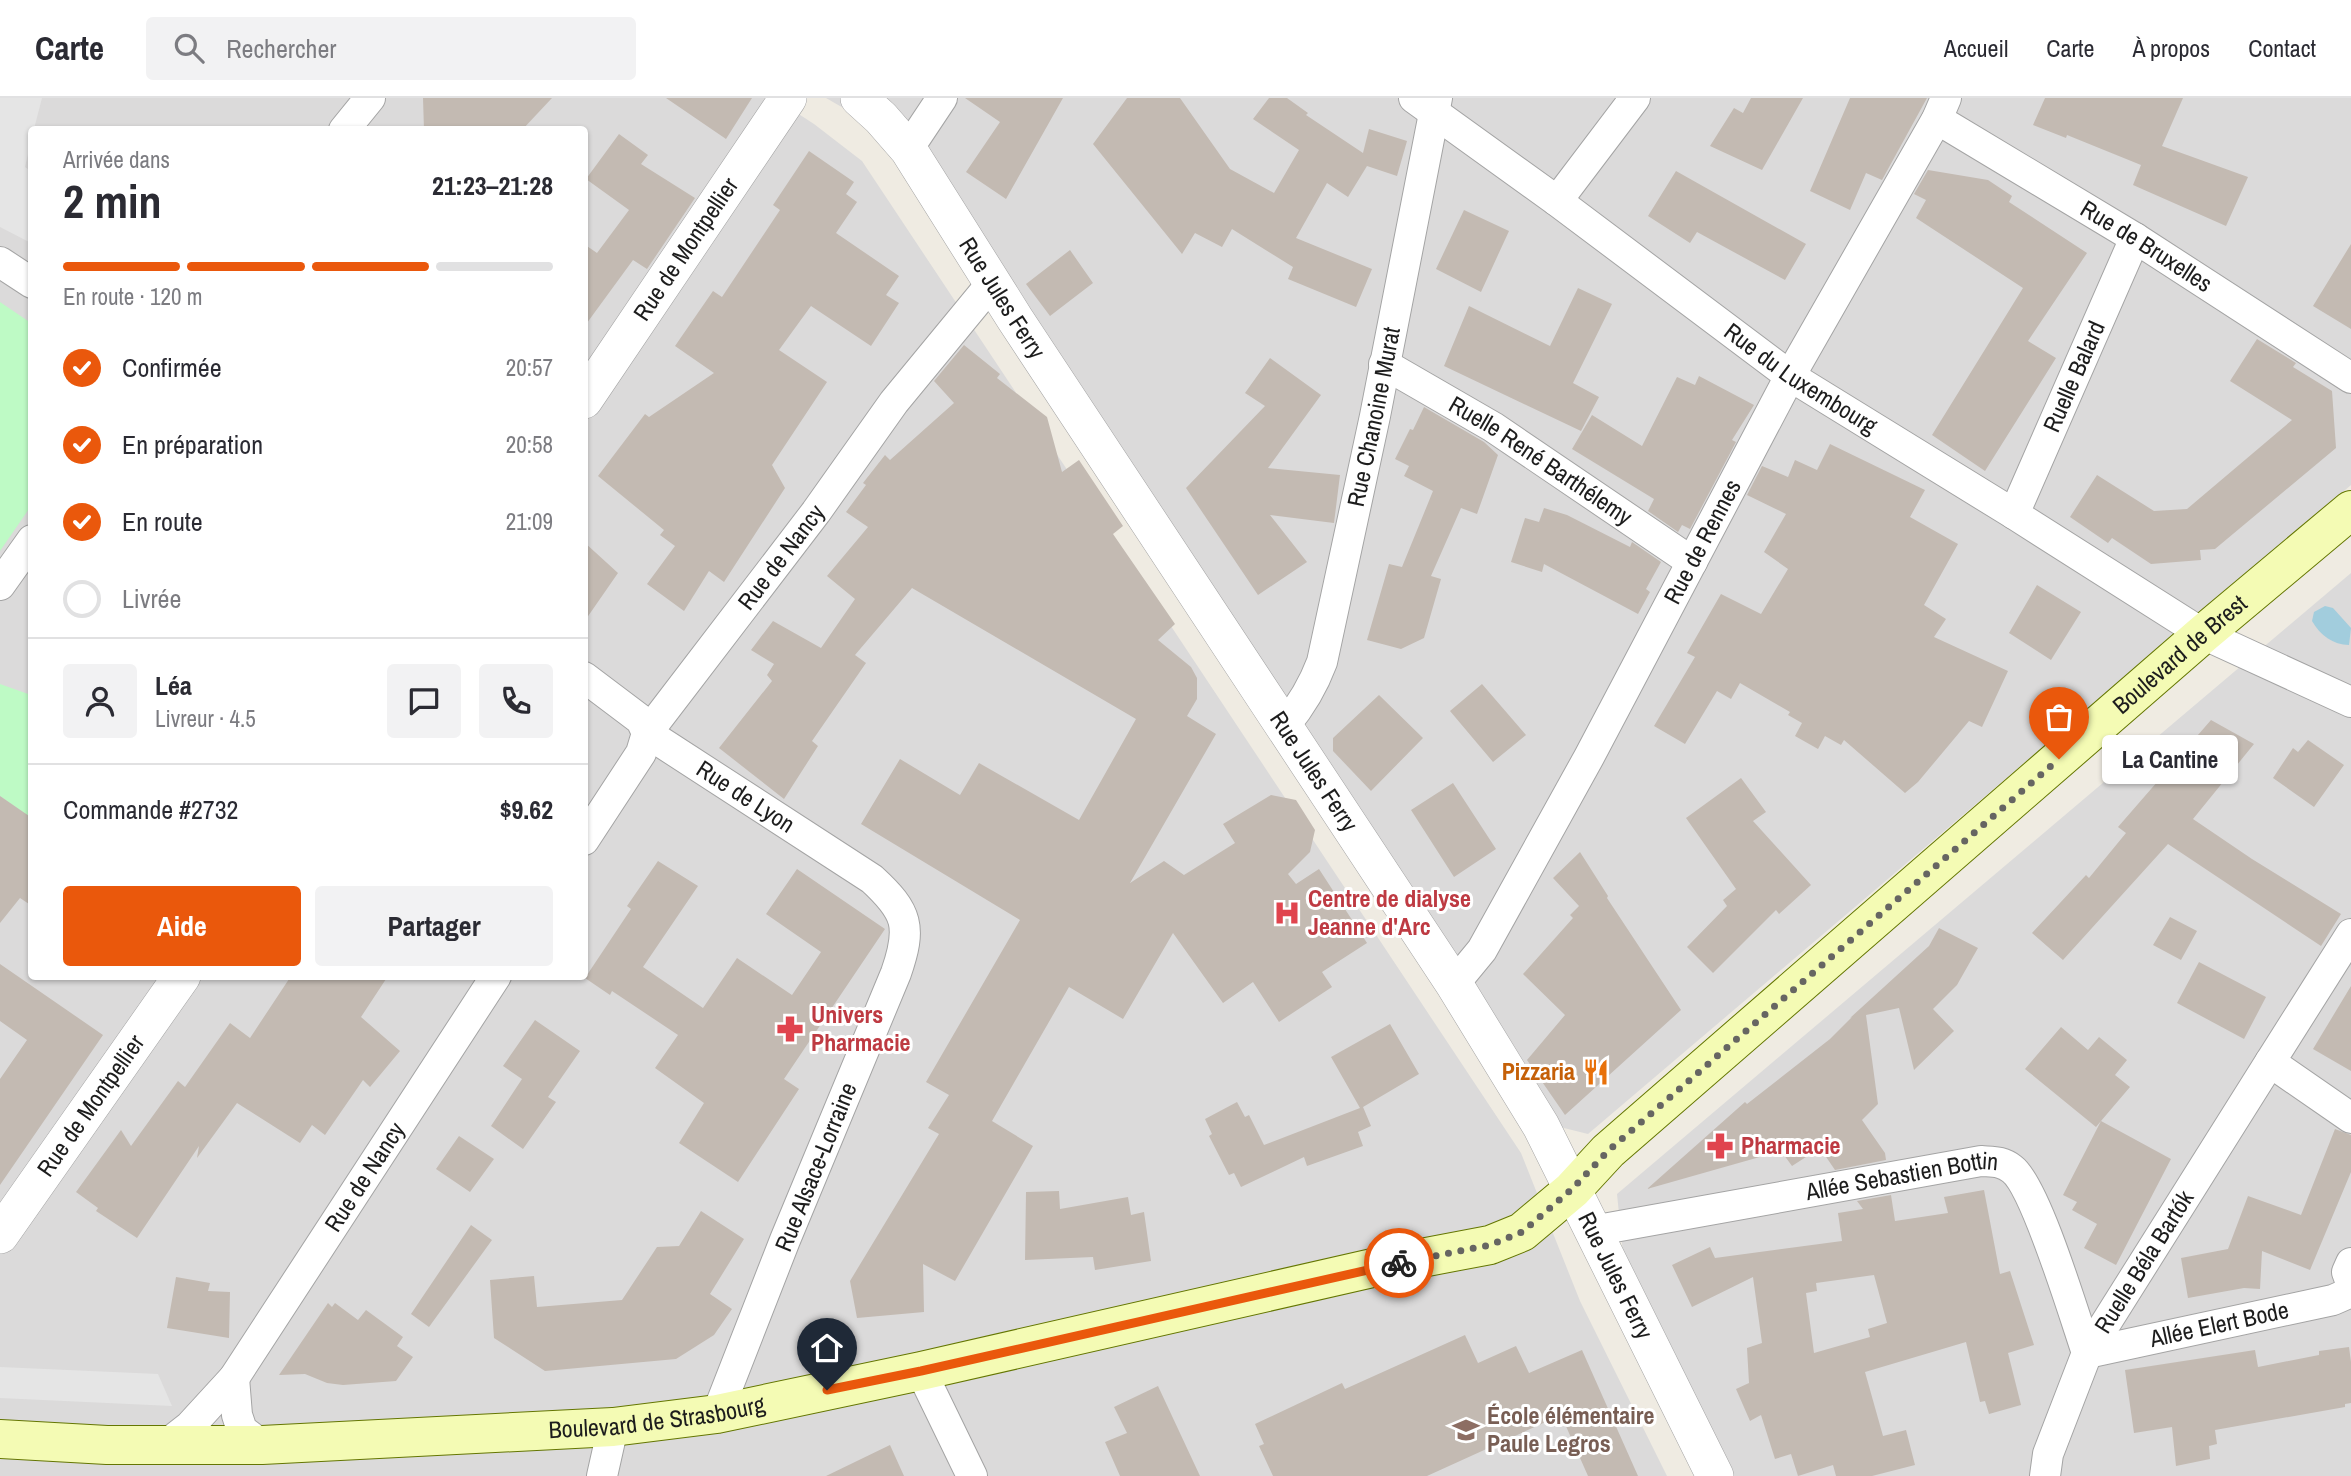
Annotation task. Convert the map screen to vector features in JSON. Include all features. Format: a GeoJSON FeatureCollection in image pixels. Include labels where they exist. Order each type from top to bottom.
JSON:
{"type":"FeatureCollection","features":[{"type":"Feature","properties":{"kind":"main road","name":"Boulevard de Brest"},"geometry":{"type":"LineString","coordinates":[[1572,1189],[1608,1151],[2203,634],[2351,510]]}},
{"type":"Feature","properties":{"kind":"main road","name":"Boulevard de Strasbourg"},"geometry":{"type":"LineString","coordinates":[[0,1439],[107,1444],[262,1445],[613,1427],[717,1414],[921,1371],[1390,1264],[1490,1245],[1522,1232],[1572,1189]]}},
{"type":"Feature","properties":{"kind":"street"},"geometry":{"type":"LineString","coordinates":[[347,126],[370,98]]}},
{"type":"Feature","properties":{"kind":"street","name":"Rue de Montpellier"},"geometry":{"type":"LineString","coordinates":[[588,394],[788,98]]}},
{"type":"Feature","properties":{"kind":"street","name":"Rue Jules Ferry"},"geometry":{"type":"LineString","coordinates":[[859,98],[908,149],[992,283],[1454,984],[1541,1126],[1715,1476]]}},
{"type":"Feature","properties":{"kind":"street"},"geometry":{"type":"LineString","coordinates":[[908,149],[942,98]]}},
{"type":"Feature","properties":{"kind":"street"},"geometry":{"type":"LineString","coordinates":[[1557,201],[1635,98]]}},
{"type":"Feature","properties":{"kind":"street","name":"Rue du Luxembourg"},"geometry":{"type":"LineString","coordinates":[[1428,102],[1790,376],[2203,634],[2351,702]]}},
{"type":"Feature","properties":{"kind":"street","name":"Rue Chanoine Murat"},"geometry":{"type":"LineString","coordinates":[[1285,725],[1314,682],[1322,662],[1339,588],[1384,364],[1428,102]]}},
{"type":"Feature","properties":{"kind":"street","name":"Rue de Bruxelles"},"geometry":{"type":"LineString","coordinates":[[1941,109],[2351,378]]}},
{"type":"Feature","properties":{"kind":"street","name":"Rue de Rennes"},"geometry":{"type":"LineString","coordinates":[[1454,984],[1482,950],[1589,757],[1790,376],[1941,109]]}},
{"type":"Feature","properties":{"kind":"street","name":"Ruelle Balard"},"geometry":{"type":"LineString","coordinates":[[2014,514],[2135,238]]}},
{"type":"Feature","properties":{"kind":"street"},"geometry":{"type":"LineString","coordinates":[[0,262],[28,280]]}},
{"type":"Feature","properties":{"kind":"street","name":"Rue de Nancy"},"geometry":{"type":"LineString","coordinates":[[588,834],[641,753],[647,733],[816,512],[894,402],[992,283]]}},
{"type":"Feature","properties":{"kind":"street","name":"Ruelle René Barthélemy"},"geometry":{"type":"LineString","coordinates":[[1384,364],[1493,427],[1692,562]]}},
{"type":"Feature","properties":{"kind":"street"},"geometry":{"type":"LineString","coordinates":[[0,585],[28,546]]}},
{"type":"Feature","properties":{"kind":"street","name":"Rue de Lyon"},"geometry":{"type":"LineString","coordinates":[[588,680],[641,720],[647,733],[872,879],[891,896],[904,918]]}},
{"type":"Feature","properties":{"kind":"street","name":"Rue Alsace-Lorraine"},"geometry":{"type":"LineString","coordinates":[[717,1414],[896,973],[905,947],[904,918]]}},
{"type":"Feature","properties":{"kind":"street","name":"Ruelle Béla Bartók"},"geometry":{"type":"LineString","coordinates":[[2045,1476],[2048,1454],[2087,1353],[2351,934]]}},
{"type":"Feature","properties":{"kind":"street","name":"Rue de Montpellier"},"geometry":{"type":"LineString","coordinates":[[0,1235],[179,980]]}},
{"type":"Feature","properties":{"kind":"street","name":"Rue de Nancy"},"geometry":{"type":"LineString","coordinates":[[167,1444],[190,1426],[233,1378],[493,980]]}},
{"type":"Feature","properties":{"kind":"street"},"geometry":{"type":"LineString","coordinates":[[2270,1062],[2351,1118]]}},
{"type":"Feature","properties":{"kind":"street","name":"Allée Sebastien Bottin"},"geometry":{"type":"LineString","coordinates":[[1592,1231],[1981,1161],[2000,1162],[2013,1169],[2023,1181],[2037,1212],[2087,1353]]}},
{"type":"Feature","properties":{"kind":"street"},"geometry":{"type":"LineString","coordinates":[[2351,1263],[2347,1272],[2351,1283]]}},
{"type":"Feature","properties":{"kind":"street","name":"Allée Elert Bode"},"geometry":{"type":"LineString","coordinates":[[2087,1353],[2320,1303],[2351,1292]]}},
{"type":"Feature","properties":{"kind":"street"},"geometry":{"type":"LineString","coordinates":[[921,1371],[972,1476]]}},
{"type":"Feature","properties":{"kind":"street"},"geometry":{"type":"LineString","coordinates":[[233,1378],[237,1415],[242,1430],[262,1445]]}},
{"type":"Feature","properties":{"kind":"street"},"geometry":{"type":"LineString","coordinates":[[603,1476],[613,1427]]}},
{"type":"Feature","properties":{"kind":"shaded area"},"geometry":{"type":"Polygon","coordinates":[[[0,98],[774,98],[814,124],[862,161],[1521,1153],[1580,1301],[1667,1476],[0,1476],[0,98]]]}},
{"type":"Feature","properties":{"kind":"shaded area"},"geometry":{"type":"Polygon","coordinates":[[[0,98],[42,98],[35,126],[28,126],[25,167],[28,169],[28,241],[0,227],[0,98]]]}},
{"type":"Feature","properties":{"kind":"shaded area"},"geometry":{"type":"Polygon","coordinates":[[[826,98],[2351,98],[2351,485],[1588,1134],[1552,1125],[885,132],[826,98]]]}},
{"type":"Feature","properties":{"kind":"shaded area"},"geometry":{"type":"Polygon","coordinates":[[[2351,573],[2351,1476],[1726,1476],[1626,1283],[1617,1194],[2351,573]]]}},
{"type":"Feature","properties":{"kind":"shaded area"},"geometry":{"type":"Polygon","coordinates":[[[0,1367],[158,1374],[172,1406],[0,1398],[0,1367]]]}},
{"type":"Feature","properties":{"kind":"green space"},"geometry":{"type":"Polygon","coordinates":[[[0,302],[28,321],[28,510],[0,551],[0,302]]]}},
{"type":"Feature","properties":{"kind":"green space"},"geometry":{"type":"Polygon","coordinates":[[[0,684],[28,694],[28,816],[0,796],[0,684]]]}},
{"type":"Feature","properties":{"kind":"water"},"geometry":{"type":"Polygon","coordinates":[[[2325,606],[2333,608],[2351,628],[2349,645],[2328,638],[2312,621],[2314,612],[2325,606]]]}},
{"type":"Feature","properties":{"kind":"building"},"geometry":{"type":"Polygon","coordinates":[[[423,98],[552,98],[526,126],[424,126],[423,98]]]}},
{"type":"Feature","properties":{"kind":"building"},"geometry":{"type":"Polygon","coordinates":[[[666,98],[752,98],[726,139],[666,98]]]}},
{"type":"Feature","properties":{"kind":"building"},"geometry":{"type":"Polygon","coordinates":[[[965,98],[1063,98],[1006,199],[966,172],[1000,122],[965,98]]]}},
{"type":"Feature","properties":{"kind":"building"},"geometry":{"type":"Polygon","coordinates":[[[1127,98],[1180,98],[1230,169],[1274,193],[1299,150],[1253,119],[1269,98],[1287,98],[1308,113],[1306,115],[1363,153],[1369,129],[1407,141],[1397,176],[1367,166],[1348,197],[1327,183],[1296,238],[1372,269],[1356,307],[1288,279],[1293,267],[1232,229],[1222,247],[1195,233],[1182,254],[1093,144],[1127,98]]]}},
{"type":"Feature","properties":{"kind":"building"},"geometry":{"type":"Polygon","coordinates":[[[1751,98],[1803,98],[1762,170],[1710,146],[1734,108],[1743,113],[1751,98]]]}},
{"type":"Feature","properties":{"kind":"building"},"geometry":{"type":"Polygon","coordinates":[[[1850,98],[1927,98],[1882,180],[1866,173],[1850,210],[1810,191],[1850,98]]]}},
{"type":"Feature","properties":{"kind":"building"},"geometry":{"type":"Polygon","coordinates":[[[2045,98],[2183,98],[2162,146],[2248,177],[2226,226],[2133,185],[2141,165],[2067,135],[2066,138],[2033,125],[2045,98]]]}},
{"type":"Feature","properties":{"kind":"building"},"geometry":{"type":"Polygon","coordinates":[[[619,134],[648,155],[641,164],[695,198],[647,269],[633,260],[588,322],[588,247],[597,253],[629,210],[588,180],[588,176],[619,134]]]}},
{"type":"Feature","properties":{"kind":"building"},"geometry":{"type":"Polygon","coordinates":[[[809,151],[854,182],[846,194],[857,202],[836,233],[899,276],[886,295],[899,303],[871,346],[811,306],[779,350],[827,382],[772,465],[785,488],[724,582],[709,571],[684,611],[647,584],[675,546],[660,535],[664,530],[598,476],[645,414],[649,417],[714,373],[675,346],[713,291],[722,297],[780,210],[773,205],[809,151]]]}},
{"type":"Feature","properties":{"kind":"building"},"geometry":{"type":"Polygon","coordinates":[[[1928,170],[1988,180],[2012,196],[2009,202],[2087,253],[2028,341],[2056,358],[1985,471],[1932,435],[2023,288],[1916,218],[1926,200],[1914,194],[1928,170]]]}},
{"type":"Feature","properties":{"kind":"building"},"geometry":{"type":"Polygon","coordinates":[[[1676,171],[1806,244],[1785,280],[1697,232],[1690,243],[1648,216],[1676,171]]]}},
{"type":"Feature","properties":{"kind":"building"},"geometry":{"type":"Polygon","coordinates":[[[1464,210],[1509,231],[1481,292],[1436,269],[1464,210]]]}},
{"type":"Feature","properties":{"kind":"building"},"geometry":{"type":"Polygon","coordinates":[[[2351,244],[2351,329],[2313,306],[2351,244]]]}},
{"type":"Feature","properties":{"kind":"building"},"geometry":{"type":"Polygon","coordinates":[[[1070,250],[1093,283],[1050,316],[1026,284],[1070,250]]]}},
{"type":"Feature","properties":{"kind":"building"},"geometry":{"type":"Polygon","coordinates":[[[1578,288],[1612,304],[1573,383],[1599,397],[1581,431],[1444,366],[1469,306],[1550,346],[1578,288]]]}},
{"type":"Feature","properties":{"kind":"building"},"geometry":{"type":"Polygon","coordinates":[[[2257,339],[2296,363],[2293,367],[2332,391],[2336,448],[2215,549],[2200,550],[2201,560],[2151,564],[2112,538],[2108,543],[2070,517],[2097,475],[2154,511],[2187,509],[2292,420],[2230,381],[2257,339]]]}},
{"type":"Feature","properties":{"kind":"building"},"geometry":{"type":"Polygon","coordinates":[[[964,345],[1000,374],[997,378],[1047,417],[1062,472],[1079,460],[1123,526],[1113,534],[1175,624],[1158,640],[1191,667],[1197,678],[1197,699],[1187,716],[1216,734],[1130,883],[1164,861],[1184,875],[1235,843],[1223,824],[1271,795],[1296,800],[1315,830],[1310,852],[1288,874],[1296,884],[1319,869],[1367,943],[1322,972],[1332,987],[1279,1022],[1253,982],[1223,1003],[1173,933],[1123,1019],[1069,987],[992,1121],[1033,1146],[955,1281],[923,1264],[924,1312],[857,1318],[850,1281],[939,1134],[928,1128],[949,1095],[926,1082],[1020,920],[861,824],[900,759],[960,795],[979,763],[1079,820],[1136,719],[912,588],[855,655],[866,663],[812,741],[818,746],[784,799],[719,748],[772,681],[767,675],[774,664],[751,650],[773,621],[821,648],[855,599],[827,576],[868,527],[846,512],[866,485],[863,483],[885,455],[890,460],[954,403],[934,381],[964,345]]]}},
{"type":"Feature","properties":{"kind":"building"},"geometry":{"type":"Polygon","coordinates":[[[1270,358],[1321,395],[1268,468],[1340,475],[1334,523],[1270,515],[1307,562],[1258,595],[1186,488],[1265,406],[1245,393],[1270,358]]]}},
{"type":"Feature","properties":{"kind":"building"},"geometry":{"type":"Polygon","coordinates":[[[1699,376],[1754,405],[1732,440],[1736,442],[1690,529],[1682,525],[1678,532],[1648,511],[1654,499],[1572,449],[1592,415],[1642,446],[1677,377],[1695,385],[1699,376]]]}},
{"type":"Feature","properties":{"kind":"building"},"geometry":{"type":"Polygon","coordinates":[[[1424,407],[1484,442],[1498,455],[1477,514],[1461,508],[1431,576],[1441,579],[1424,638],[1401,649],[1367,640],[1389,564],[1402,567],[1433,491],[1404,476],[1409,466],[1395,459],[1424,407]]]}},
{"type":"Feature","properties":{"kind":"building"},"geometry":{"type":"Polygon","coordinates":[[[1830,444],[1925,490],[1910,517],[1958,544],[1924,605],[1946,619],[1934,637],[2008,671],[1982,727],[1969,721],[1918,782],[1905,793],[1844,740],[1841,745],[1825,736],[1818,749],[1795,736],[1802,723],[1788,715],[1790,712],[1740,683],[1731,699],[1717,691],[1685,744],[1654,726],[1695,657],[1687,653],[1721,594],[1761,614],[1788,569],[1764,552],[1786,514],[1747,495],[1762,466],[1788,477],[1795,460],[1817,470],[1830,444]]]}},
{"type":"Feature","properties":{"kind":"building"},"geometry":{"type":"Polygon","coordinates":[[[1544,508],[1567,515],[1630,547],[1632,542],[1661,562],[1646,589],[1650,592],[1638,614],[1544,564],[1542,572],[1511,562],[1525,518],[1539,522],[1544,508]]]}},
{"type":"Feature","properties":{"kind":"building"},"geometry":{"type":"Polygon","coordinates":[[[588,546],[618,573],[588,616],[588,546]]]}},
{"type":"Feature","properties":{"kind":"building"},"geometry":{"type":"Polygon","coordinates":[[[2037,585],[2081,612],[2051,660],[2009,633],[2037,585]]]}},
{"type":"Feature","properties":{"kind":"building"},"geometry":{"type":"Polygon","coordinates":[[[1482,684],[1526,735],[1493,762],[1450,711],[1482,684]]]}},
{"type":"Feature","properties":{"kind":"building"},"geometry":{"type":"Polygon","coordinates":[[[1379,695],[1423,738],[1371,791],[1333,751],[1333,738],[1379,695]]]}},
{"type":"Feature","properties":{"kind":"building"},"geometry":{"type":"Polygon","coordinates":[[[2211,720],[2254,744],[2193,819],[2341,914],[2321,946],[2168,844],[2063,960],[2032,933],[2086,875],[2089,878],[2126,833],[2118,827],[2211,720]]]}},
{"type":"Feature","properties":{"kind":"building"},"geometry":{"type":"Polygon","coordinates":[[[2308,740],[2344,765],[2314,807],[2273,778],[2293,748],[2298,752],[2308,740]]]}},
{"type":"Feature","properties":{"kind":"building"},"geometry":{"type":"Polygon","coordinates":[[[1741,778],[1766,812],[1753,821],[1811,885],[1779,914],[1776,910],[1713,973],[1687,947],[1727,906],[1723,900],[1736,889],[1686,818],[1741,778]]]}},
{"type":"Feature","properties":{"kind":"building"},"geometry":{"type":"Polygon","coordinates":[[[1453,783],[1496,849],[1454,877],[1411,810],[1453,783]]]}},
{"type":"Feature","properties":{"kind":"building"},"geometry":{"type":"Polygon","coordinates":[[[0,796],[28,815],[28,903],[20,898],[0,923],[0,796]]]}},
{"type":"Feature","properties":{"kind":"building"},"geometry":{"type":"Polygon","coordinates":[[[1580,852],[1681,1010],[1565,1115],[1527,1060],[1565,1015],[1523,974],[1573,918],[1570,915],[1579,906],[1553,878],[1580,852]]]}},
{"type":"Feature","properties":{"kind":"building"},"geometry":{"type":"Polygon","coordinates":[[[658,861],[698,886],[643,967],[703,1008],[737,958],[792,995],[821,952],[766,914],[797,869],[885,929],[784,1079],[799,1089],[738,1182],[679,1143],[704,1103],[655,1068],[678,1035],[612,991],[610,995],[588,980],[588,974],[631,909],[627,906],[658,861]]]}},
{"type":"Feature","properties":{"kind":"building"},"geometry":{"type":"Polygon","coordinates":[[[2170,917],[2197,931],[2181,960],[2153,945],[2170,917]]]}},
{"type":"Feature","properties":{"kind":"building"},"geometry":{"type":"Polygon","coordinates":[[[1939,928],[1978,948],[1957,985],[1933,1009],[1954,1031],[1914,1070],[1899,1008],[1866,1015],[1878,1104],[1862,1120],[1885,1153],[1886,1160],[1835,1170],[1820,1148],[1792,1166],[1781,1151],[1647,1189],[1745,1102],[1747,1104],[1830,1039],[1929,946],[1939,928]]]}},
{"type":"Feature","properties":{"kind":"building"},"geometry":{"type":"Polygon","coordinates":[[[2199,962],[2266,997],[2244,1039],[2177,1003],[2199,962]]]}},
{"type":"Feature","properties":{"kind":"building"},"geometry":{"type":"Polygon","coordinates":[[[0,964],[103,1035],[0,1185],[0,1079],[27,1040],[0,1021],[0,964]]]}},
{"type":"Feature","properties":{"kind":"building"},"geometry":{"type":"Polygon","coordinates":[[[288,980],[385,980],[361,1017],[400,1051],[370,1087],[363,1080],[325,1135],[312,1125],[300,1143],[237,1103],[197,1158],[199,1146],[137,1238],[96,1211],[98,1208],[76,1192],[121,1130],[131,1146],[178,1081],[185,1087],[230,1023],[250,1038],[288,980]]]}},
{"type":"Feature","properties":{"kind":"building"},"geometry":{"type":"Polygon","coordinates":[[[2351,986],[2351,1071],[2313,1049],[2351,986]]]}},
{"type":"Feature","properties":{"kind":"building"},"geometry":{"type":"Polygon","coordinates":[[[535,1020],[580,1051],[548,1097],[556,1102],[523,1149],[491,1126],[522,1079],[503,1066],[535,1020]]]}},
{"type":"Feature","properties":{"kind":"building"},"geometry":{"type":"Polygon","coordinates":[[[1390,1024],[1419,1074],[1363,1107],[1371,1126],[1358,1132],[1363,1146],[1307,1166],[1304,1157],[1241,1187],[1234,1173],[1229,1175],[1209,1136],[1212,1134],[1205,1119],[1237,1102],[1245,1117],[1249,1115],[1264,1145],[1360,1108],[1331,1057],[1390,1024]]]}},
{"type":"Feature","properties":{"kind":"building"},"geometry":{"type":"Polygon","coordinates":[[[2061,1027],[2088,1050],[2099,1037],[2127,1060],[2115,1075],[2130,1087],[2096,1127],[2025,1069],[2061,1027]]]}},
{"type":"Feature","properties":{"kind":"building"},"geometry":{"type":"Polygon","coordinates":[[[2101,1121],[2171,1159],[2116,1265],[2084,1248],[2097,1224],[2072,1210],[2077,1202],[2063,1195],[2101,1121]]]}},
{"type":"Feature","properties":{"kind":"building"},"geometry":{"type":"Polygon","coordinates":[[[2335,1129],[2351,1135],[2351,1172],[2310,1270],[2262,1251],[2260,1289],[2244,1288],[2188,1298],[2181,1258],[2228,1249],[2248,1196],[2301,1215],[2335,1129]]]}},
{"type":"Feature","properties":{"kind":"building"},"geometry":{"type":"Polygon","coordinates":[[[459,1136],[494,1159],[470,1192],[436,1169],[459,1136]]]}},
{"type":"Feature","properties":{"kind":"building"},"geometry":{"type":"Polygon","coordinates":[[[1984,1190],[2000,1274],[2010,1271],[2034,1345],[2008,1353],[2021,1405],[1989,1414],[1985,1401],[1980,1402],[1966,1342],[1865,1372],[1883,1436],[1906,1430],[1915,1465],[1872,1476],[1836,1476],[1833,1465],[1798,1476],[1791,1454],[1775,1459],[1761,1415],[1750,1421],[1736,1389],[1749,1383],[1747,1348],[1762,1343],[1753,1277],[1692,1307],[1672,1265],[1710,1247],[1715,1258],[1842,1241],[1838,1213],[1863,1209],[1857,1201],[1891,1195],[1895,1221],[1948,1213],[1944,1197],[1984,1190]],[[1874,1275],[1816,1283],[1817,1291],[1806,1293],[1814,1353],[1870,1337],[1868,1329],[1887,1323],[1874,1275]]]}},
{"type":"Feature","properties":{"kind":"building"},"geometry":{"type":"Polygon","coordinates":[[[1059,1191],[1060,1209],[1128,1197],[1131,1215],[1144,1212],[1151,1261],[1095,1270],[1093,1257],[1025,1260],[1026,1192],[1059,1191]]]}},
{"type":"Feature","properties":{"kind":"building"},"geometry":{"type":"Polygon","coordinates":[[[701,1211],[744,1239],[710,1294],[732,1309],[714,1335],[676,1359],[545,1371],[494,1338],[490,1280],[534,1276],[537,1307],[622,1300],[657,1247],[679,1246],[701,1211]]]}},
{"type":"Feature","properties":{"kind":"building"},"geometry":{"type":"Polygon","coordinates":[[[471,1225],[492,1240],[429,1327],[411,1314],[471,1225]]]}},
{"type":"Feature","properties":{"kind":"building"},"geometry":{"type":"Polygon","coordinates":[[[176,1277],[210,1283],[208,1291],[230,1292],[229,1338],[167,1328],[176,1277]]]}},
{"type":"Feature","properties":{"kind":"building"},"geometry":{"type":"Polygon","coordinates":[[[328,1303],[332,1307],[335,1303],[358,1320],[366,1310],[403,1337],[397,1346],[413,1357],[396,1381],[343,1385],[327,1383],[305,1374],[279,1375],[328,1303]]]}},
{"type":"Feature","properties":{"kind":"building"},"geometry":{"type":"Polygon","coordinates":[[[1465,1335],[1478,1363],[1516,1346],[1529,1373],[1582,1350],[1638,1476],[1588,1476],[1561,1415],[1427,1476],[1273,1476],[1259,1446],[1264,1444],[1255,1424],[1342,1383],[1345,1389],[1465,1335]]]}},
{"type":"Feature","properties":{"kind":"building"},"geometry":{"type":"Polygon","coordinates":[[[2349,1347],[2351,1403],[2345,1404],[2345,1407],[2215,1430],[2217,1444],[2209,1446],[2210,1459],[2176,1466],[2172,1427],[2134,1433],[2125,1370],[2255,1350],[2258,1367],[2319,1355],[2319,1351],[2349,1347]]]}},
{"type":"Feature","properties":{"kind":"building"},"geometry":{"type":"Polygon","coordinates":[[[1158,1386],[1200,1476],[1120,1476],[1105,1442],[1127,1433],[1114,1407],[1158,1386]]]}},
{"type":"Feature","properties":{"kind":"building"},"geometry":{"type":"Polygon","coordinates":[[[890,1445],[904,1476],[826,1476],[890,1445]]]}},
{"type":"Feature","properties":{"kind":"way so far"},"geometry":{"type":"LineString","coordinates":[[1399,1263],[1490,1245],[1522,1232],[1572,1189],[1608,1151],[2059,759]]}},
{"type":"Feature","properties":{"kind":"place","name":"La Cantine"},"geometry":{"type":"Point","coordinates":[2059,759]}},
{"type":"Feature","properties":{"kind":"place","name":"Centre de dialyse Jeanne d'Arc"},"geometry":{"type":"Point","coordinates":[1287,913]}},
{"type":"Feature","properties":{"kind":"place","name":"Univers Pharmacie"},"geometry":{"type":"Point","coordinates":[790,1029]}},
{"type":"Feature","properties":{"kind":"place","name":"Pizzaria"},"geometry":{"type":"Point","coordinates":[1596,1072]}},
{"type":"Feature","properties":{"kind":"place","name":"Pharmacie"},"geometry":{"type":"Point","coordinates":[1720,1146]}},
{"type":"Feature","properties":{"kind":"place","name":"École élémentaire Paule Legros"},"geometry":{"type":"Point","coordinates":[1466,1430]}},
{"type":"Feature","properties":{"kind":"route"},"geometry":{"type":"LineString","coordinates":[[827,1390],[1399,1263]]}}]}
